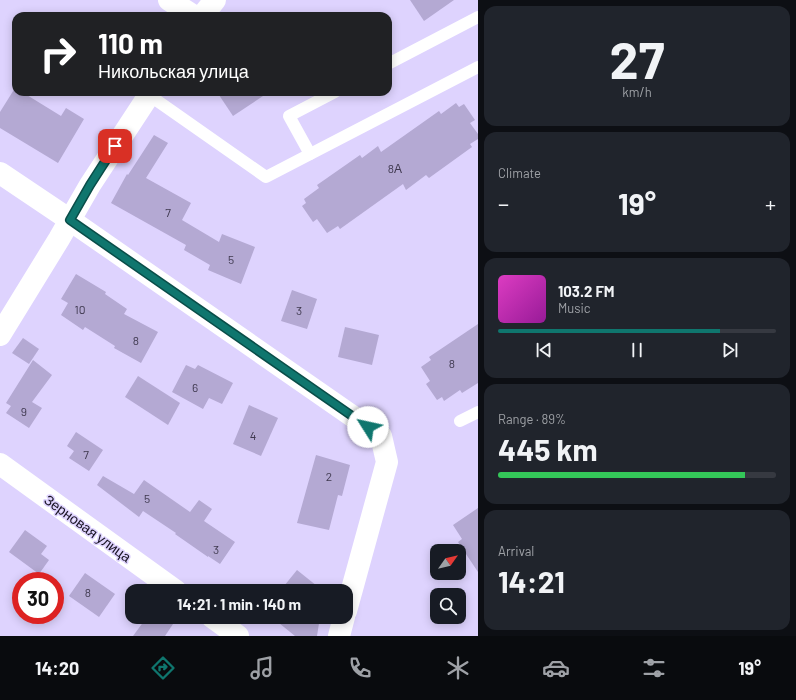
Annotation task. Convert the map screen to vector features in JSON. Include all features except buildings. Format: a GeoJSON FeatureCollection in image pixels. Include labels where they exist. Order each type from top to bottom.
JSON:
{"type":"FeatureCollection","features":[{"type":"Feature","properties":{"kind":"street"},"geometry":{"type":"LineString","coordinates":[[170,0],[188,12]]}},
{"type":"Feature","properties":{"kind":"street"},"geometry":{"type":"LineString","coordinates":[[205,12],[215,0]]}},
{"type":"Feature","properties":{"kind":"street"},"geometry":{"type":"LineString","coordinates":[[0,335],[90,185],[149,96]]}},
{"type":"Feature","properties":{"kind":"street"},"geometry":{"type":"LineString","coordinates":[[0,173],[381,436],[387,462],[353,586]]}},
{"type":"Feature","properties":{"kind":"street","name":"Зерновая улица"},"geometry":{"type":"LineString","coordinates":[[0,464],[166,584]]}},
{"type":"Feature","properties":{"kind":"street"},"geometry":{"type":"LineString","coordinates":[[222,624],[238,636]]}},
{"type":"Feature","properties":{"kind":"street"},"geometry":{"type":"LineString","coordinates":[[339,636],[342,624]]}},
{"type":"Feature","properties":{"kind":"lane"},"geometry":{"type":"LineString","coordinates":[[392,62],[478,17]]}},
{"type":"Feature","properties":{"kind":"lane"},"geometry":{"type":"LineString","coordinates":[[153,96],[266,177],[478,67]]}},
{"type":"Feature","properties":{"kind":"lane"},"geometry":{"type":"LineString","coordinates":[[310,154],[290,116],[328,96]]}},
{"type":"Feature","properties":{"kind":"lane"},"geometry":{"type":"LineString","coordinates":[[460,421],[478,412]]}},
{"type":"Feature","properties":{"kind":"route"},"geometry":{"type":"LineString","coordinates":[[115,146],[70,220],[368,427]]}}]}
